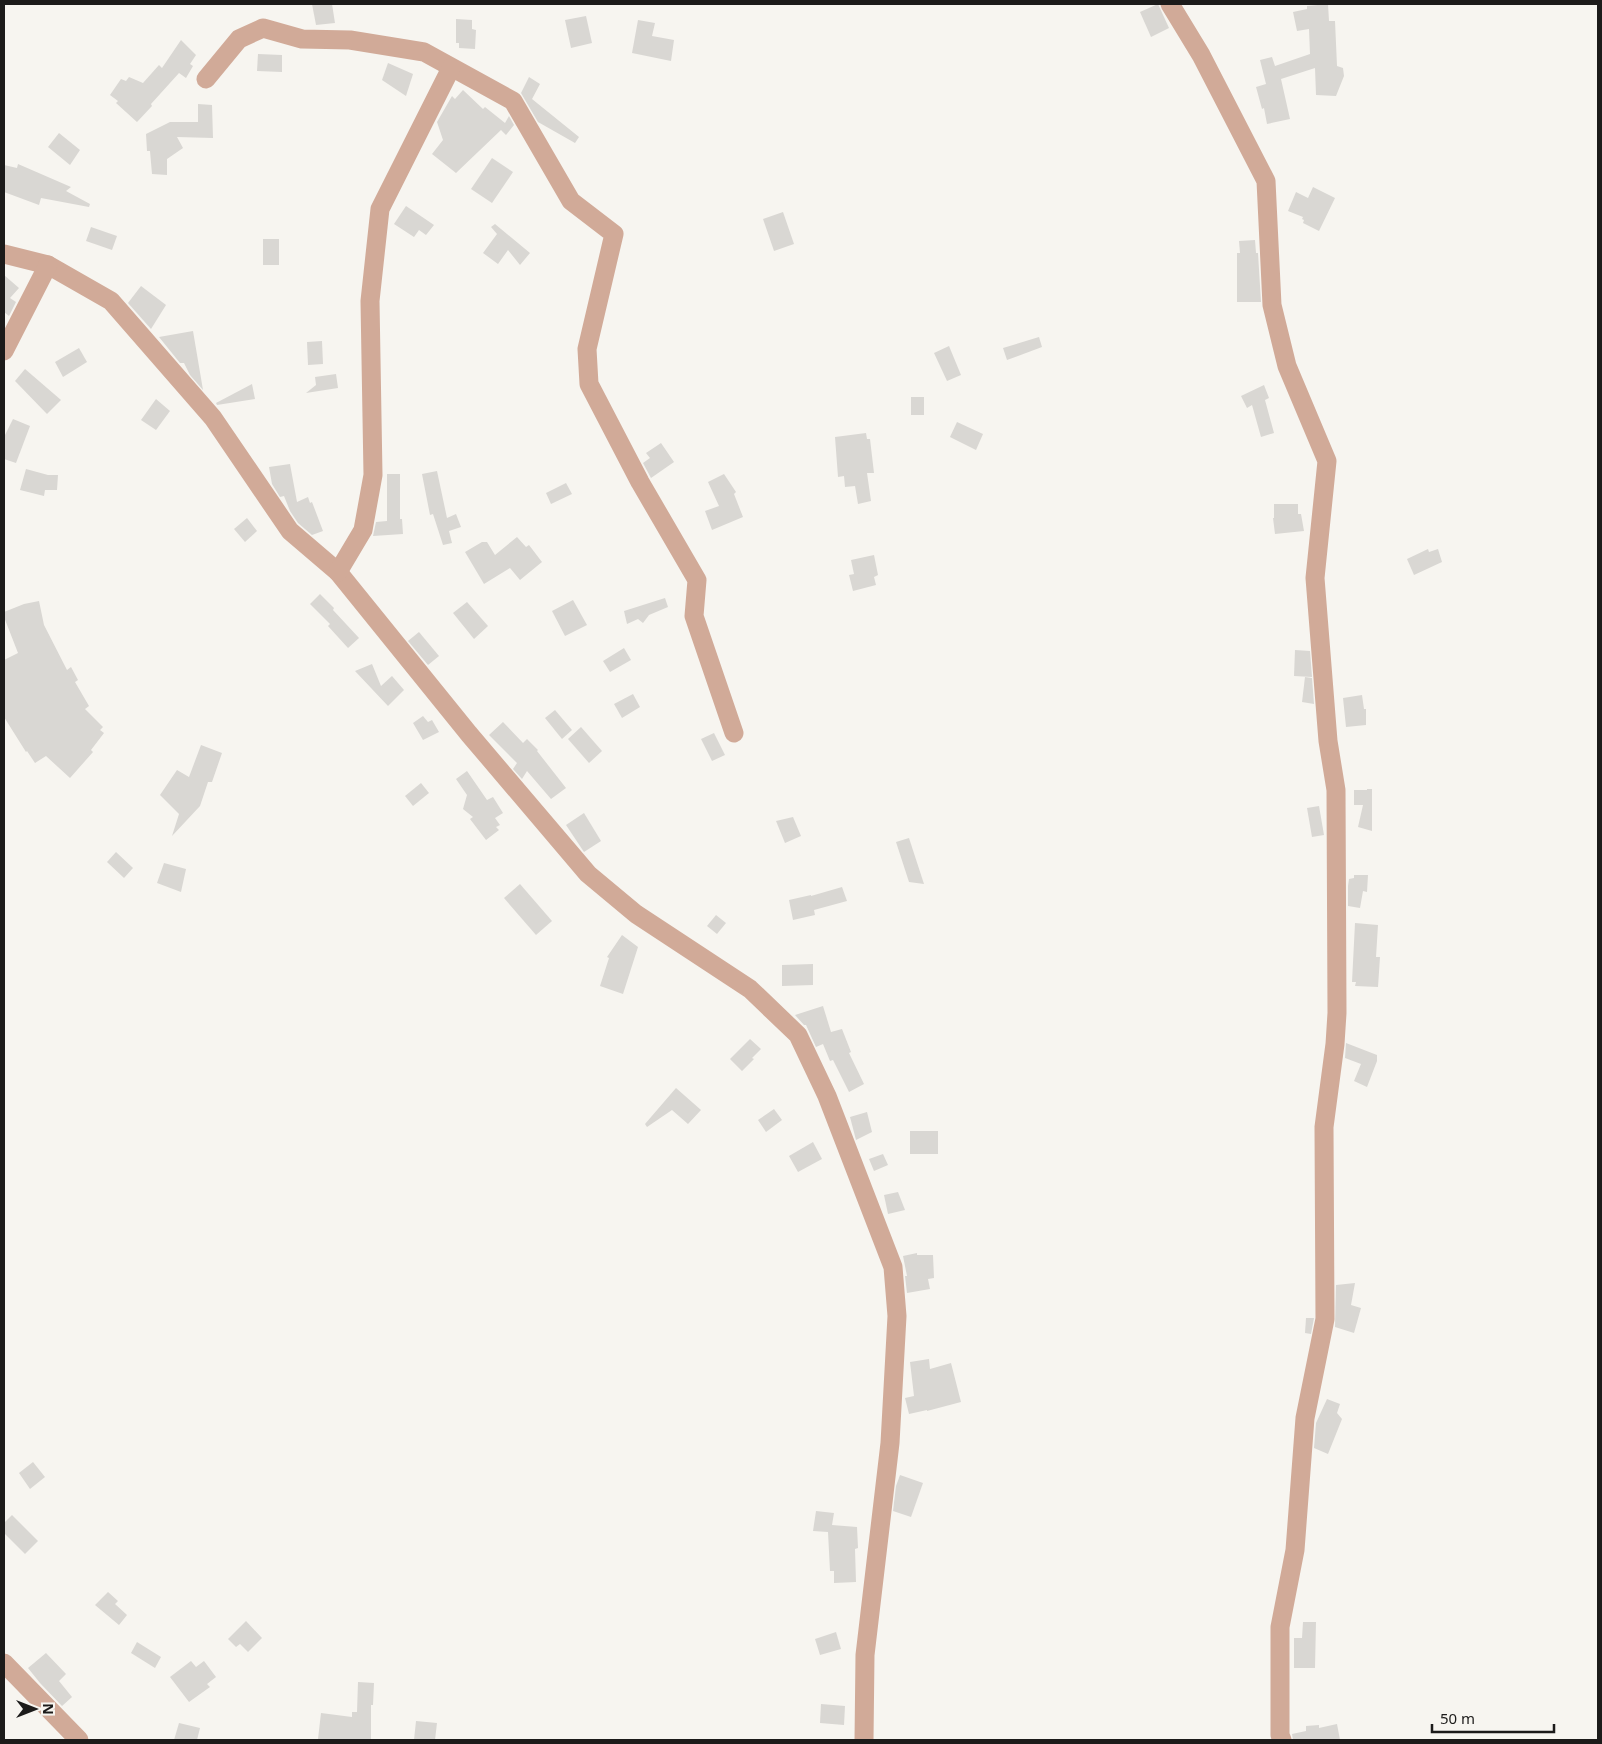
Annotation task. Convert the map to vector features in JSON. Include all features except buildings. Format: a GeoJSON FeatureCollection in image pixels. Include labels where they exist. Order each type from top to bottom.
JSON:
{"type":"FeatureCollection","features":[{"type":"Feature","properties":{"kind":"street"},"geometry":{"type":"LineString","coordinates":[[1170,4],[1201,55],[1266,181],[1272,305],[1287,366],[1327,461],[1315,578],[1328,741],[1336,790],[1337,1013],[1335,1044],[1324,1127],[1325,1319],[1305,1418],[1295,1550],[1280,1627],[1280,1735],[1282,1740]]}},
{"type":"Feature","properties":{"kind":"street"},"geometry":{"type":"LineString","coordinates":[[206,79],[239,39],[263,28],[302,39],[350,40],[424,52],[513,101],[571,201],[614,234],[587,349],[589,384],[640,482],[697,580],[694,616],[734,733]]}},
{"type":"Feature","properties":{"kind":"street"},"geometry":{"type":"LineString","coordinates":[[338,572],[363,530],[373,474],[370,301],[380,209],[451,68]]}},
{"type":"Feature","properties":{"kind":"street"},"geometry":{"type":"LineString","coordinates":[[4,254],[48,265],[111,301],[213,418],[290,531],[338,572],[469,734],[588,874],[636,914],[750,989],[798,1035],[827,1096],[893,1267],[897,1316],[890,1443],[865,1655],[864,1740]]}},
{"type":"Feature","properties":{"kind":"street"},"geometry":{"type":"LineString","coordinates":[[4,351],[48,265]]}},
{"type":"Feature","properties":{"kind":"street"},"geometry":{"type":"LineString","coordinates":[[4,1663],[79,1740]]}}]}
